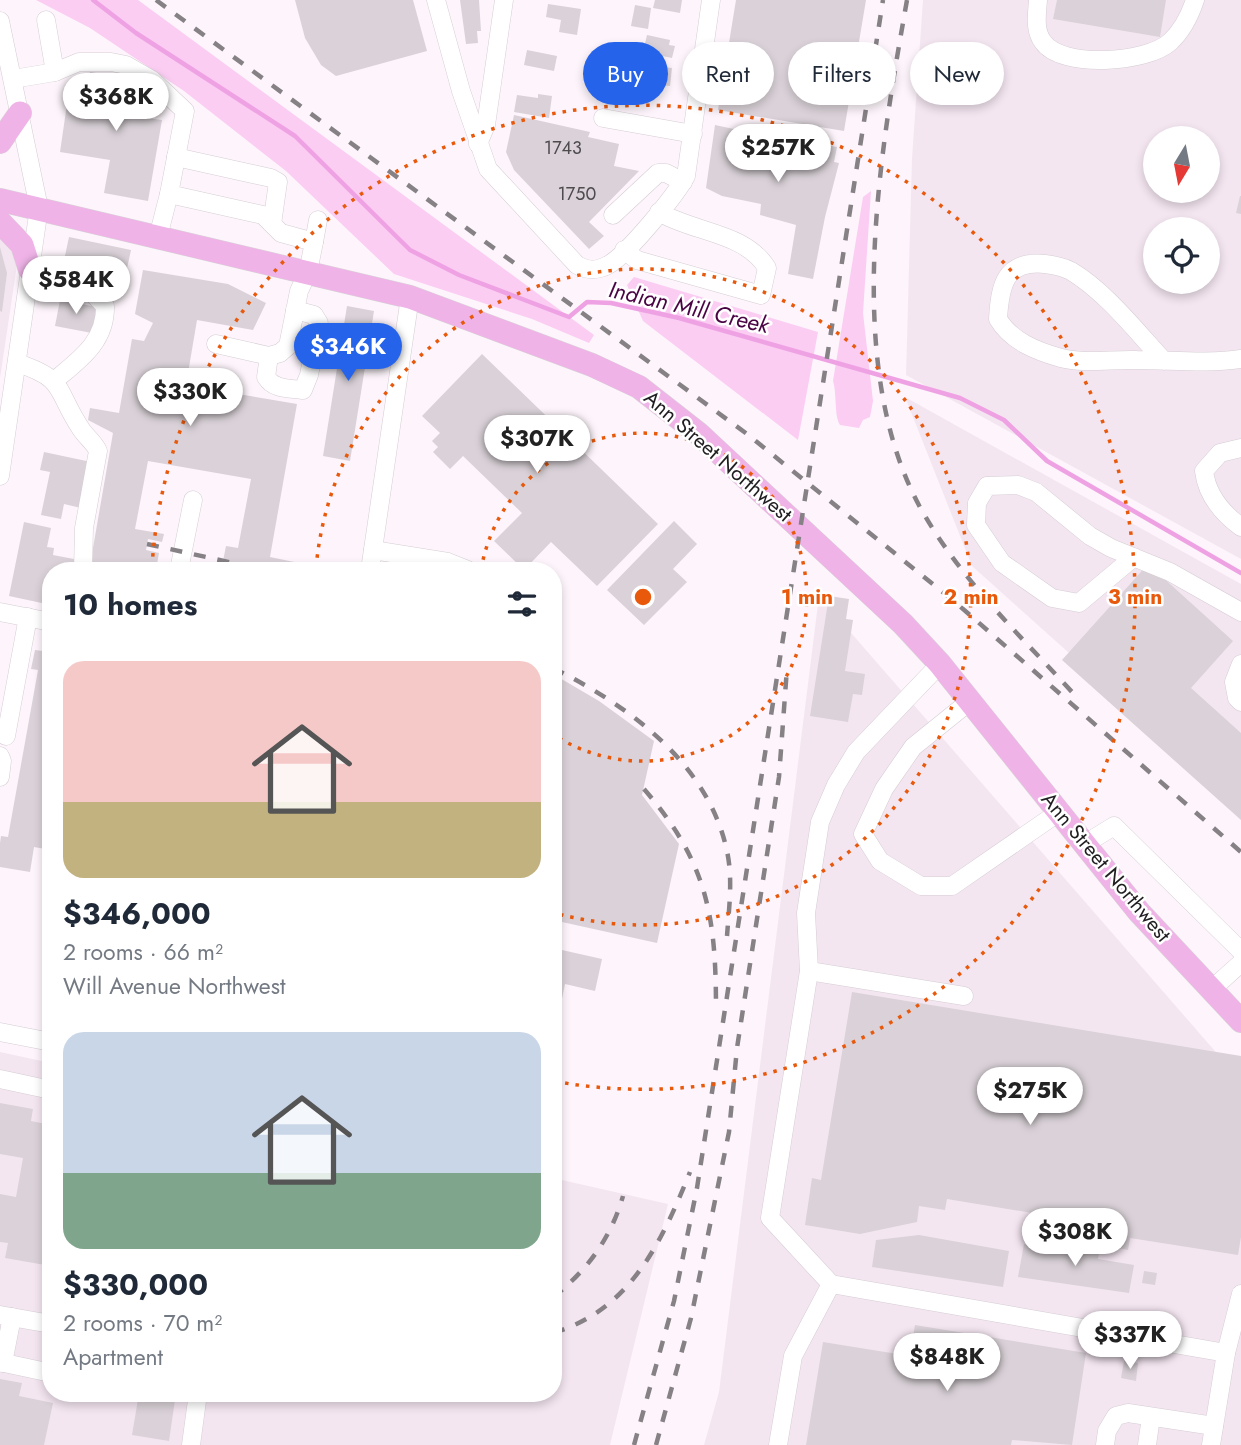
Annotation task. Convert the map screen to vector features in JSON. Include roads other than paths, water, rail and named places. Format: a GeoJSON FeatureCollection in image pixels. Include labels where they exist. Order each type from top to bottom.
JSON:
{"type":"FeatureCollection","features":[{"type":"Feature","properties":{"kind":"main road"},"geometry":{"type":"LineString","coordinates":[[0,142],[20,113]]}},
{"type":"Feature","properties":{"kind":"main road","name":"Ann Street Northwest"},"geometry":{"type":"LineString","coordinates":[[0,200],[410,297],[593,365],[639,387],[699,434],[903,624],[940,664],[1139,912],[1241,1021]]}},
{"type":"Feature","properties":{"kind":"main road"},"geometry":{"type":"LineString","coordinates":[[0,222],[22,245],[29,275]]}},
{"type":"Feature","properties":{"kind":"street"},"geometry":{"type":"LineString","coordinates":[[436,0],[478,144],[488,169],[577,265],[595,270],[611,264],[672,198],[683,182],[693,134],[711,0]]}},
{"type":"Feature","properties":{"kind":"street"},"geometry":{"type":"LineString","coordinates":[[478,144],[486,125],[505,0]]}},
{"type":"Feature","properties":{"kind":"street"},"geometry":{"type":"LineString","coordinates":[[1038,0],[1036,21],[1042,42],[1059,56],[1099,60],[1140,56],[1169,43],[1190,15],[1195,0]]}},
{"type":"Feature","properties":{"kind":"street"},"geometry":{"type":"LineString","coordinates":[[46,20],[55,72]]}},
{"type":"Feature","properties":{"kind":"street"},"geometry":{"type":"LineString","coordinates":[[0,21],[39,208],[17,363],[4,425],[0,476]]}},
{"type":"Feature","properties":{"kind":"street"},"geometry":{"type":"LineString","coordinates":[[13,79],[55,72],[79,62],[111,62],[126,65],[152,80],[185,111],[158,237]]}},
{"type":"Feature","properties":{"kind":"street"},"geometry":{"type":"LineString","coordinates":[[603,118],[693,134]]}},
{"type":"Feature","properties":{"kind":"street"},"geometry":{"type":"LineString","coordinates":[[176,157],[271,178],[278,183],[272,224]]}},
{"type":"Feature","properties":{"kind":"street"},"geometry":{"type":"LineString","coordinates":[[613,215],[658,173],[666,173],[683,182]]}},
{"type":"Feature","properties":{"kind":"street"},"geometry":{"type":"LineString","coordinates":[[169,194],[263,215],[281,233],[314,242]]}},
{"type":"Feature","properties":{"kind":"street"},"geometry":{"type":"LineString","coordinates":[[624,250],[636,260],[761,295],[767,268],[757,251],[723,236],[675,222],[659,212]]}},
{"type":"Feature","properties":{"kind":"street"},"geometry":{"type":"LineString","coordinates":[[216,344],[269,356],[280,354],[288,346],[299,291],[308,272],[318,220]]}},
{"type":"Feature","properties":{"kind":"street"},"geometry":{"type":"LineString","coordinates":[[1164,361],[1071,271],[1037,263],[1022,264],[1010,271],[999,305],[998,319],[1006,332],[1021,342],[1064,359],[1164,361],[1241,359]]}},
{"type":"Feature","properties":{"kind":"street"},"geometry":{"type":"LineString","coordinates":[[29,275],[91,292],[105,306],[105,319],[98,340],[54,381]]}},
{"type":"Feature","properties":{"kind":"street"},"geometry":{"type":"LineString","coordinates":[[371,562],[410,297]]}},
{"type":"Feature","properties":{"kind":"street"},"geometry":{"type":"LineString","coordinates":[[269,356],[266,377],[269,382],[275,386],[303,390],[309,375],[319,323],[314,315],[295,310]]}},
{"type":"Feature","properties":{"kind":"street"},"geometry":{"type":"LineString","coordinates":[[17,363],[43,372],[54,381],[82,431],[98,451],[84,528],[83,562]]}},
{"type":"Feature","properties":{"kind":"street"},"geometry":{"type":"LineString","coordinates":[[1241,448],[1220,453],[1203,471],[1206,488],[1226,516],[1241,527]]}},
{"type":"Feature","properties":{"kind":"street"},"geometry":{"type":"LineString","coordinates":[[1134,557],[1079,603],[1052,598],[1002,563],[976,525],[977,503],[988,486],[1018,485],[1036,492],[1090,536],[1170,572],[1241,612]]}},
{"type":"Feature","properties":{"kind":"street"},"geometry":{"type":"LineString","coordinates":[[181,562],[193,500]]}},
{"type":"Feature","properties":{"kind":"street"},"geometry":{"type":"LineString","coordinates":[[373,550],[448,562]]}},
{"type":"Feature","properties":{"kind":"street"},"geometry":{"type":"LineString","coordinates":[[0,612],[42,620]]}},
{"type":"Feature","properties":{"kind":"street"},"geometry":{"type":"LineString","coordinates":[[6,736],[28,617]]}},
{"type":"Feature","properties":{"kind":"street"},"geometry":{"type":"LineString","coordinates":[[940,664],[856,752],[836,785],[820,822],[812,860],[806,913],[809,971],[770,1218],[831,1284],[1226,1353]]}},
{"type":"Feature","properties":{"kind":"street"},"geometry":{"type":"LineString","coordinates":[[1241,664],[1234,682],[1237,698],[1241,702]]}},
{"type":"Feature","properties":{"kind":"street"},"geometry":{"type":"LineString","coordinates":[[970,701],[913,747],[884,789],[863,834],[880,860],[921,886],[952,886],[1059,811]]}},
{"type":"Feature","properties":{"kind":"street"},"geometry":{"type":"LineString","coordinates":[[0,756],[0,777]]}},
{"type":"Feature","properties":{"kind":"street"},"geometry":{"type":"LineString","coordinates":[[1085,844],[1114,826],[1241,951]]}},
{"type":"Feature","properties":{"kind":"street"},"geometry":{"type":"LineString","coordinates":[[1212,989],[1241,963]]}},
{"type":"Feature","properties":{"kind":"street"},"geometry":{"type":"LineString","coordinates":[[809,971],[964,996]]}},
{"type":"Feature","properties":{"kind":"street"},"geometry":{"type":"LineString","coordinates":[[0,1032],[42,1040]]}},
{"type":"Feature","properties":{"kind":"street"},"geometry":{"type":"LineString","coordinates":[[0,1079],[42,1088]]}},
{"type":"Feature","properties":{"kind":"street"},"geometry":{"type":"LineString","coordinates":[[778,1445],[793,1356],[831,1284]]}},
{"type":"Feature","properties":{"kind":"street"},"geometry":{"type":"LineString","coordinates":[[1211,1445],[1226,1353],[1237,1327],[1241,1294]]}},
{"type":"Feature","properties":{"kind":"street"},"geometry":{"type":"LineString","coordinates":[[42,1322],[6,1316],[1,1363],[42,1371]]}},
{"type":"Feature","properties":{"kind":"street"},"geometry":{"type":"LineString","coordinates":[[191,1445],[197,1402]]}},
{"type":"Feature","properties":{"kind":"street"},"geometry":{"type":"LineString","coordinates":[[1105,1445],[1107,1431],[1116,1416],[1128,1413],[1214,1426]]}},
{"type":"Feature","properties":{"kind":"street"},"geometry":{"type":"LineString","coordinates":[[1147,1445],[1151,1416]]}},
{"type":"Feature","properties":{"kind":"waterway","name":"Indian Mill Creek"},"geometry":{"type":"LineString","coordinates":[[93,0],[136,33],[295,136],[410,250],[459,275],[569,317],[587,302],[611,303],[679,318],[960,398],[1004,420],[1047,461],[1241,573]]}},
{"type":"Feature","properties":{"kind":"railway"},"geometry":{"type":"LineString","coordinates":[[156,0],[747,434],[955,602],[1241,852]]}},
{"type":"Feature","properties":{"kind":"railway"},"geometry":{"type":"LineString","coordinates":[[634,1445],[674,1301],[697,1188],[883,0]]}},
{"type":"Feature","properties":{"kind":"railway"},"geometry":{"type":"LineString","coordinates":[[907,0],[887,124],[874,258],[875,325],[882,391],[897,452],[921,509],[937,535],[972,583],[1072,692]]}},
{"type":"Feature","properties":{"kind":"railway"},"geometry":{"type":"LineString","coordinates":[[147,544],[229,562]]}},
{"type":"Feature","properties":{"kind":"railway"},"geometry":{"type":"LineString","coordinates":[[656,1445],[691,1318],[729,1132],[737,1048],[779,777],[787,668]]}},
{"type":"Feature","properties":{"kind":"railway"},"geometry":{"type":"LineString","coordinates":[[562,673],[610,700],[636,719],[684,764],[702,791],[717,819],[729,862],[727,936]]}},
{"type":"Feature","properties":{"kind":"railway"},"geometry":{"type":"LineString","coordinates":[[644,789],[682,841],[704,891],[714,945],[716,1009]]}},
{"type":"Feature","properties":{"kind":"railway"},"geometry":{"type":"LineString","coordinates":[[562,1329],[603,1308],[640,1270],[668,1223],[690,1172]]}},
{"type":"Feature","properties":{"kind":"railway"},"geometry":{"type":"LineString","coordinates":[[562,1290],[587,1265],[605,1240],[623,1196]]}}]}
